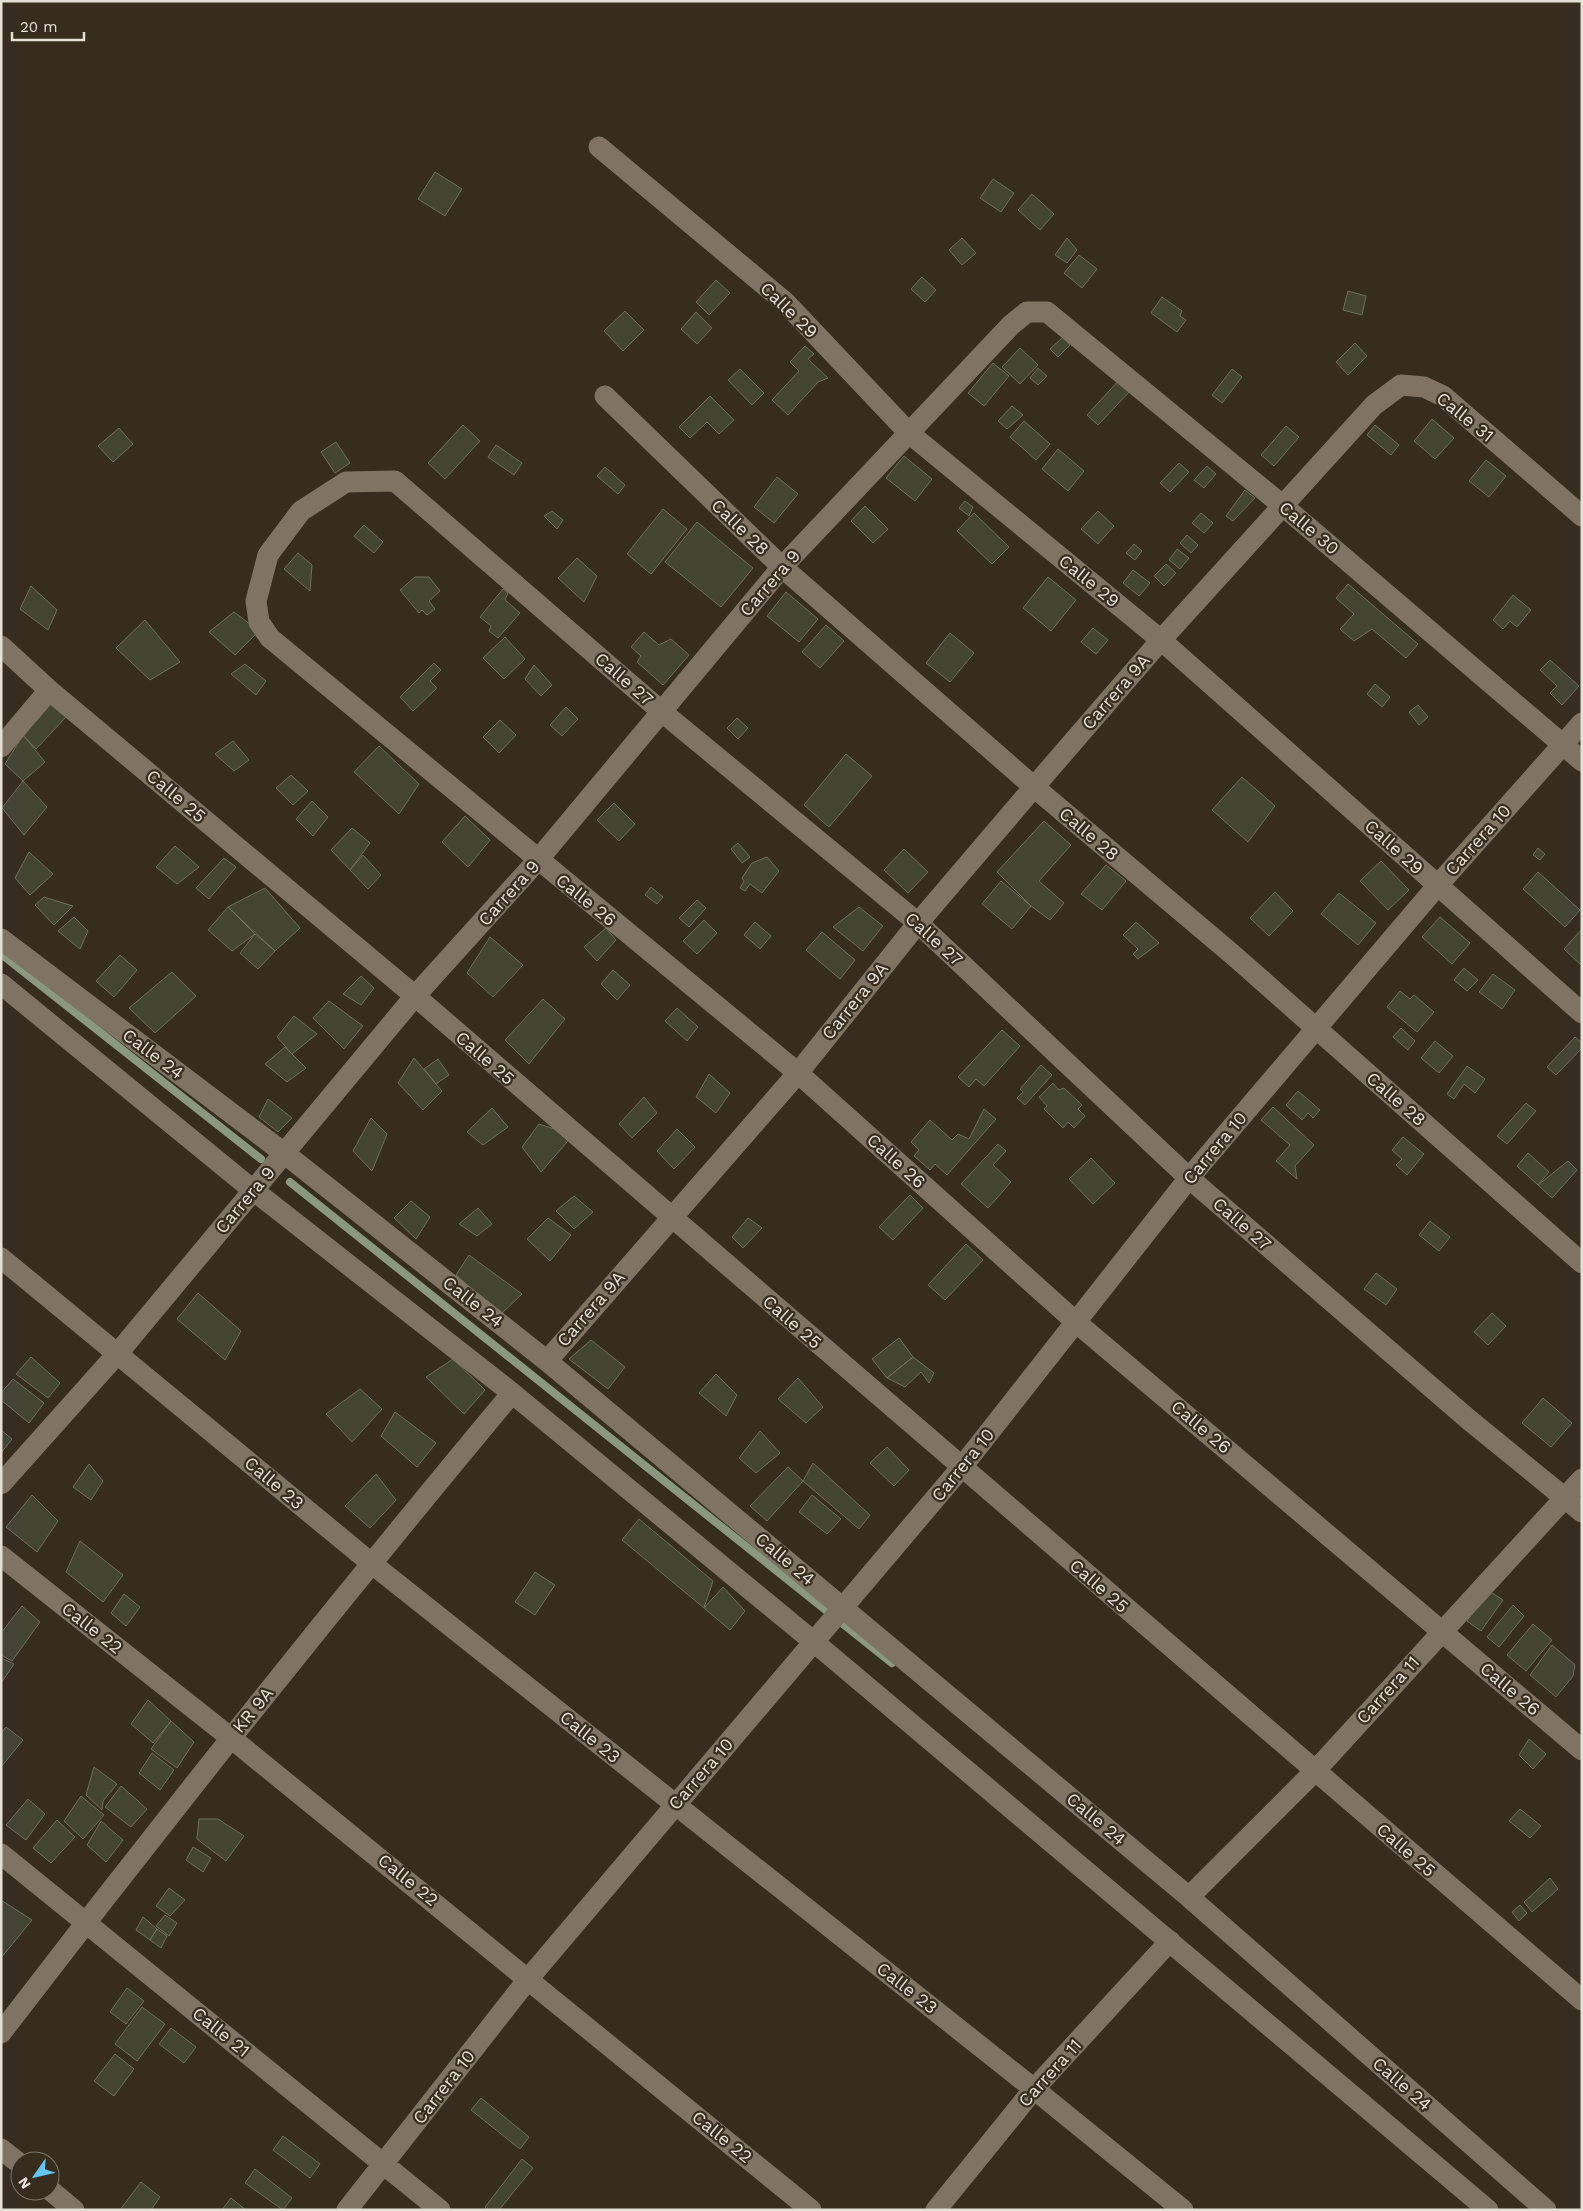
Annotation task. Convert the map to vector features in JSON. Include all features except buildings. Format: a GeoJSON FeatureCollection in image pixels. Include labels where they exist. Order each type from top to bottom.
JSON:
{"type":"FeatureCollection","features":[{"type":"Feature","properties":{"kind":"street","name":"Calle 29"},"geometry":{"type":"LineString","coordinates":[[599,147],[785,302],[909,433],[1161,640],[1582,1013]]}},
{"type":"Feature","properties":{"kind":"street","name":"Carrera 9"},"geometry":{"type":"LineString","coordinates":[[1,1484],[118,1353],[415,996],[537,861],[782,567],[1011,325],[1027,312]]}},
{"type":"Feature","properties":{"kind":"street","name":"Calle 30"},"geometry":{"type":"LineString","coordinates":[[1027,312],[1047,312],[1282,505],[1582,761]]}},
{"type":"Feature","properties":{"kind":"street","name":"Calle 31"},"geometry":{"type":"LineString","coordinates":[[1282,505],[1374,405],[1401,385],[1424,387],[1443,396],[1582,516]]}},
{"type":"Feature","properties":{"kind":"street","name":"Calle 28"},"geometry":{"type":"LineString","coordinates":[[605,396],[782,567],[1034,787],[1232,954],[1582,1263]]}},
{"type":"Feature","properties":{"kind":"street","name":"Calle 27"},"geometry":{"type":"LineString","coordinates":[[268,555],[301,511],[346,482],[395,480],[662,711],[918,922],[1189,1178],[1468,1419],[1582,1512]]}},
{"type":"Feature","properties":{"kind":"street"},"geometry":{"type":"LineString","coordinates":[[1161,640],[1282,505]]}},
{"type":"Feature","properties":{"kind":"street","name":"Calle 26"},"geometry":{"type":"LineString","coordinates":[[268,555],[256,601],[259,622],[270,638],[537,861],[798,1073],[1077,1323],[1582,1750]]}},
{"type":"Feature","properties":{"kind":"street","name":"Carrera 9A"},"geometry":{"type":"LineString","coordinates":[[547,1360],[798,1073],[918,922],[1161,640]]}},
{"type":"Feature","properties":{"kind":"street","name":"Calle 25"},"geometry":{"type":"LineString","coordinates":[[1,646],[48,690],[415,996],[670,1218],[1582,2000]]}},
{"type":"Feature","properties":{"kind":"street"},"geometry":{"type":"LineString","coordinates":[[1,747],[48,690]]}},
{"type":"Feature","properties":{"kind":"street","name":"Carrera 10"},"geometry":{"type":"LineString","coordinates":[[347,2210],[529,1978],[842,1611],[961,1468],[1077,1323],[1189,1178],[1438,885],[1582,723]]}},
{"type":"Feature","properties":{"kind":"street","name":"Calle 24"},"geometry":{"type":"LineString","coordinates":[[1,938],[284,1153],[547,1360],[842,1611],[1189,1897],[1546,2210]]}},
{"type":"Feature","properties":{"kind":"street"},"geometry":{"type":"LineString","coordinates":[[1,984],[253,1190],[512,1393],[816,1640],[1488,2210]]}},
{"type":"Feature","properties":{"kind":"street","name":"Calle 23"},"geometry":{"type":"LineString","coordinates":[[1,1258],[371,1563],[1034,2089],[1183,2210]]}},
{"type":"Feature","properties":{"kind":"street","name":"KR 9A"},"geometry":{"type":"LineString","coordinates":[[1,2033],[231,1738],[371,1563],[512,1393]]}},
{"type":"Feature","properties":{"kind":"street","name":"Carrera 11"},"geometry":{"type":"LineString","coordinates":[[1189,1897],[1315,1772],[1442,1630],[1582,1479]]}},
{"type":"Feature","properties":{"kind":"street","name":"Calle 22"},"geometry":{"type":"LineString","coordinates":[[1,1556],[529,1978],[811,2210]]}},
{"type":"Feature","properties":{"kind":"street","name":"Calle 21"},"geometry":{"type":"LineString","coordinates":[[1,1854],[440,2210]]}},
{"type":"Feature","properties":{"kind":"street","name":"Carrera 11"},"geometry":{"type":"LineString","coordinates":[[936,2210],[1034,2089],[1170,1941]]}},
{"type":"Feature","properties":{"kind":"street"},"geometry":{"type":"LineString","coordinates":[[60,2198],[74,2210]]}},
{"type":"Feature","properties":{"kind":"waterway"},"geometry":{"type":"LineString","coordinates":[[1,954],[261,1159]]}},
{"type":"Feature","properties":{"kind":"waterway"},"geometry":{"type":"LineString","coordinates":[[290,1182],[892,1663]]}}]}
